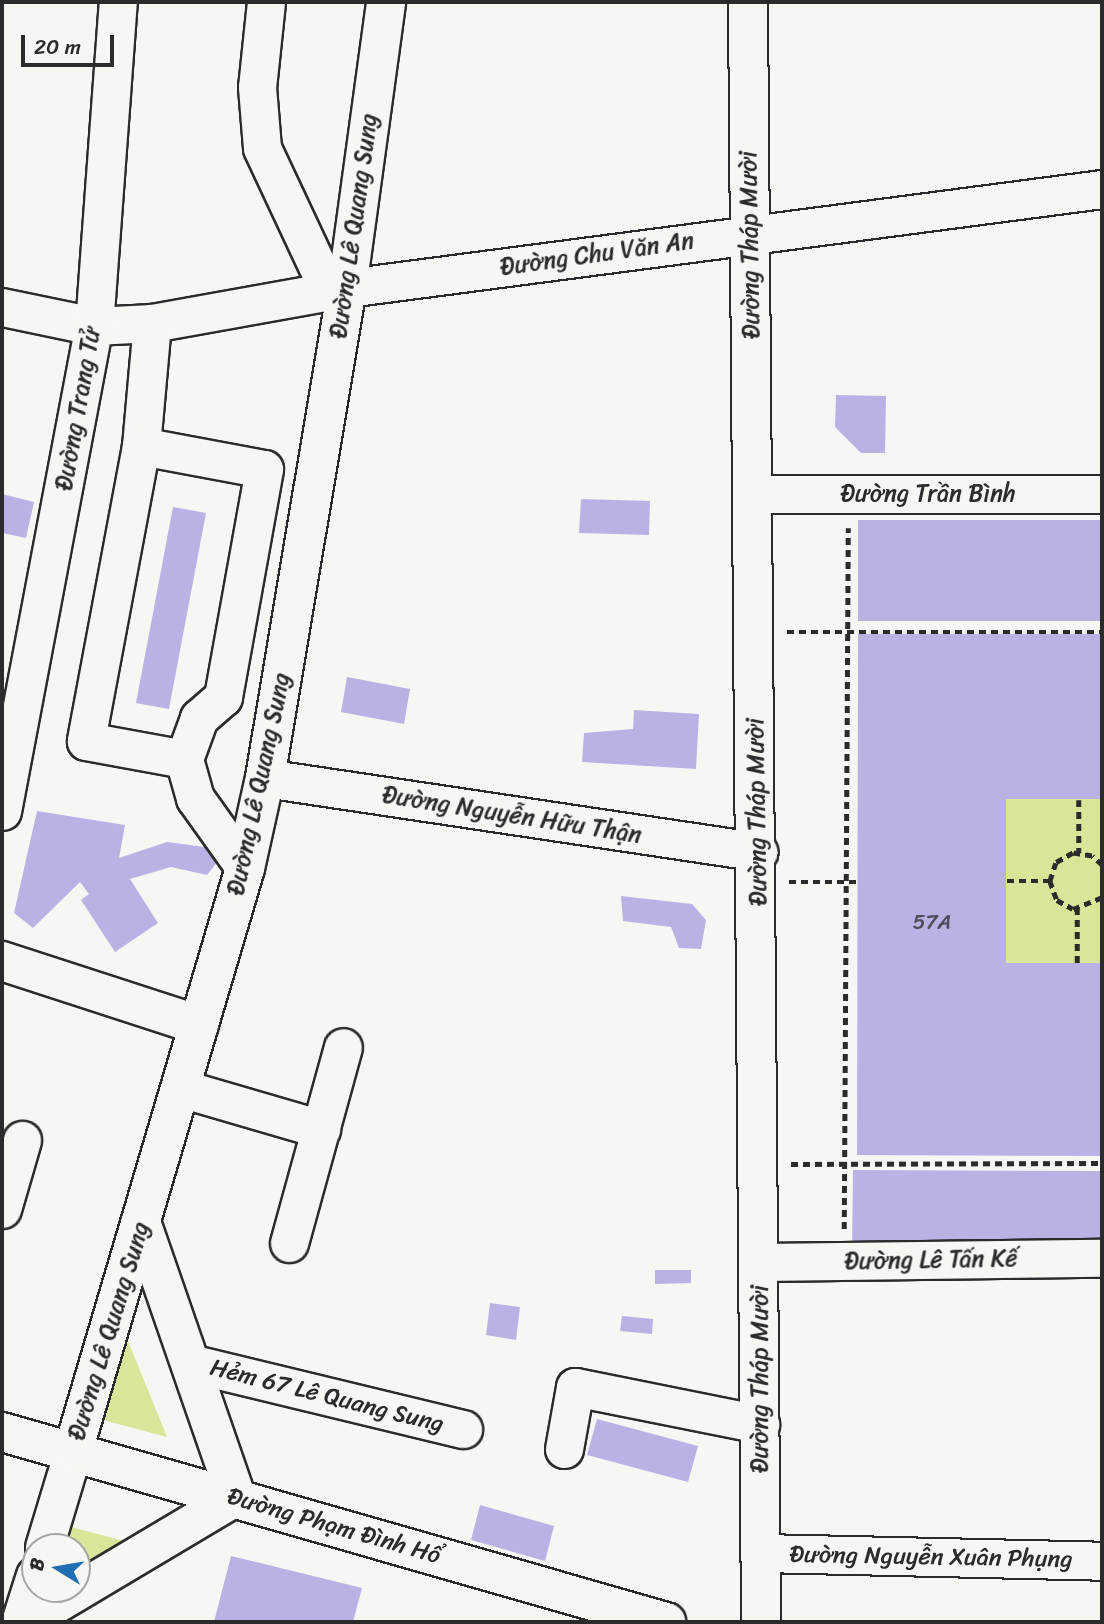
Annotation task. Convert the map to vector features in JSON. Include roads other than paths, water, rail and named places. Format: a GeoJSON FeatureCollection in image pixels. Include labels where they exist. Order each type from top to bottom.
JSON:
{"type":"FeatureCollection","features":[{"type":"Feature","properties":{"kind":"main road","name":"Đường Lê Quang Sung"},"geometry":{"type":"LineString","coordinates":[[73,1451],[245,868],[265,778],[338,290],[386,2]]}},
{"type":"Feature","properties":{"kind":"main road","name":"Đường Tháp Mười"},"geometry":{"type":"LineString","coordinates":[[748,2],[758,867],[761,1622]]}},
{"type":"Feature","properties":{"kind":"main road"},"geometry":{"type":"LineString","coordinates":[[2,961],[199,1025]]}},
{"type":"Feature","properties":{"kind":"main road"},"geometry":{"type":"LineString","coordinates":[[141,1222],[236,1496]]}},
{"type":"Feature","properties":{"kind":"main road","name":"Đường Phạm Đình Hổ"},"geometry":{"type":"LineString","coordinates":[[2,1432],[236,1496],[666,1622]]}},
{"type":"Feature","properties":{"kind":"street","name":"Đường Trang Tử"},"geometry":{"type":"LineString","coordinates":[[2,811],[94,326],[118,2]]}},
{"type":"Feature","properties":{"kind":"street"},"geometry":{"type":"LineString","coordinates":[[266,2],[257,87],[262,148],[338,290]]}},
{"type":"Feature","properties":{"kind":"street","name":"Đường Chu Văn An"},"geometry":{"type":"LineString","coordinates":[[2,307],[94,326],[152,323],[338,290],[749,232],[1102,189]]}},
{"type":"Feature","properties":{"kind":"street"},"geometry":{"type":"LineString","coordinates":[[152,323],[141,446],[86,741],[184,759]]}},
{"type":"Feature","properties":{"kind":"street"},"geometry":{"type":"LineString","coordinates":[[141,446],[264,469],[223,697],[199,718],[184,759],[195,798],[245,868]]}},
{"type":"Feature","properties":{"kind":"street","name":"Đường Trần Bình"},"geometry":{"type":"LineString","coordinates":[[753,494],[1102,494]]}},
{"type":"Feature","properties":{"kind":"street","name":"Đường Nguyễn Hữu Thận"},"geometry":{"type":"LineString","coordinates":[[265,778],[758,867]]}},
{"type":"Feature","properties":{"kind":"street"},"geometry":{"type":"LineString","coordinates":[[289,1243],[343,1047]]}},
{"type":"Feature","properties":{"kind":"street"},"geometry":{"type":"LineString","coordinates":[[180,1088],[321,1129]]}},
{"type":"Feature","properties":{"kind":"street"},"geometry":{"type":"LineString","coordinates":[[2,1209],[22,1140]]}},
{"type":"Feature","properties":{"kind":"street","name":"Đường Lê Tấn Kế"},"geometry":{"type":"LineString","coordinates":[[760,1262],[1102,1258]]}},
{"type":"Feature","properties":{"kind":"street","name":"Hẻm 67 Lê Quang Sung"},"geometry":{"type":"LineString","coordinates":[[190,1363],[463,1429]]}},
{"type":"Feature","properties":{"kind":"street"},"geometry":{"type":"LineString","coordinates":[[564,1449],[575,1387],[760,1424]]}},
{"type":"Feature","properties":{"kind":"street","name":"Đường Lê Quang Sung"},"geometry":{"type":"LineString","coordinates":[[48,1533],[73,1451]]}},
{"type":"Feature","properties":{"kind":"street"},"geometry":{"type":"LineString","coordinates":[[26,1622],[63,1613],[236,1496]]}},
{"type":"Feature","properties":{"kind":"street","name":"Đường Nguyễn Xuân Phụng"},"geometry":{"type":"LineString","coordinates":[[761,1553],[1102,1561]]}},
{"type":"Feature","properties":{"kind":"street"},"geometry":{"type":"LineString","coordinates":[[20,1622],[26,1603]]}}]}
